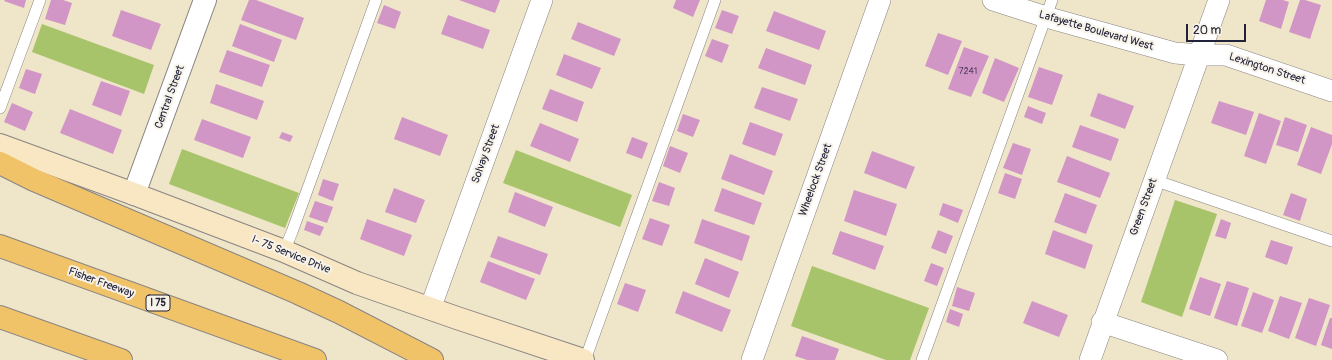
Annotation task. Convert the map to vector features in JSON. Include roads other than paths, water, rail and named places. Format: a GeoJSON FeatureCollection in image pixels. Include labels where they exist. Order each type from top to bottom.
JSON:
{"type":"FeatureCollection","features":[{"type":"Feature","properties":{"kind":"highway"},"geometry":{"type":"LineString","coordinates":[[0,163],[34,180],[298,293],[339,312],[432,360]]}},
{"type":"Feature","properties":{"kind":"highway","name":"Fisher Freeway"},"geometry":{"type":"LineString","coordinates":[[0,246],[316,360]]}},
{"type":"Feature","properties":{"kind":"highway"},"geometry":{"type":"LineString","coordinates":[[0,317],[121,360]]}},
{"type":"Feature","properties":{"kind":"main road","name":"I- 75 Service Drive"},"geometry":{"type":"LineString","coordinates":[[0,145],[284,251],[357,283],[584,360]]}},
{"type":"Feature","properties":{"kind":"street","name":"Central Street"},"geometry":{"type":"LineString","coordinates":[[134,194],[205,0]]}},
{"type":"Feature","properties":{"kind":"street","name":"Solvay Street"},"geometry":{"type":"LineString","coordinates":[[430,309],[542,0]]}},
{"type":"Feature","properties":{"kind":"street","name":"Wheelock Street"},"geometry":{"type":"LineString","coordinates":[[752,360],[880,0]]}},
{"type":"Feature","properties":{"kind":"street","name":"Lafayette Boulevard West"},"geometry":{"type":"LineString","coordinates":[[993,0],[1049,9],[1175,53],[1200,55]]}},
{"type":"Feature","properties":{"kind":"street","name":"Green Street"},"geometry":{"type":"LineString","coordinates":[[1090,360],[1102,322],[1219,0]]}},
{"type":"Feature","properties":{"kind":"street","name":"Lexington Street"},"geometry":{"type":"LineString","coordinates":[[1200,55],[1226,55],[1332,91]]}},
{"type":"Feature","properties":{"kind":"street"},"geometry":{"type":"LineString","coordinates":[[1102,322],[1217,360]]}},
{"type":"Feature","properties":{"kind":"lane"},"geometry":{"type":"LineString","coordinates":[[0,108],[40,0]]}},
{"type":"Feature","properties":{"kind":"lane"},"geometry":{"type":"LineString","coordinates":[[284,251],[376,0]]}},
{"type":"Feature","properties":{"kind":"lane"},"geometry":{"type":"LineString","coordinates":[[584,360],[715,0]]}},
{"type":"Feature","properties":{"kind":"lane"},"geometry":{"type":"LineString","coordinates":[[922,360],[1049,9]]}},
{"type":"Feature","properties":{"kind":"lane"},"geometry":{"type":"LineString","coordinates":[[1154,180],[1332,241]]}}]}
